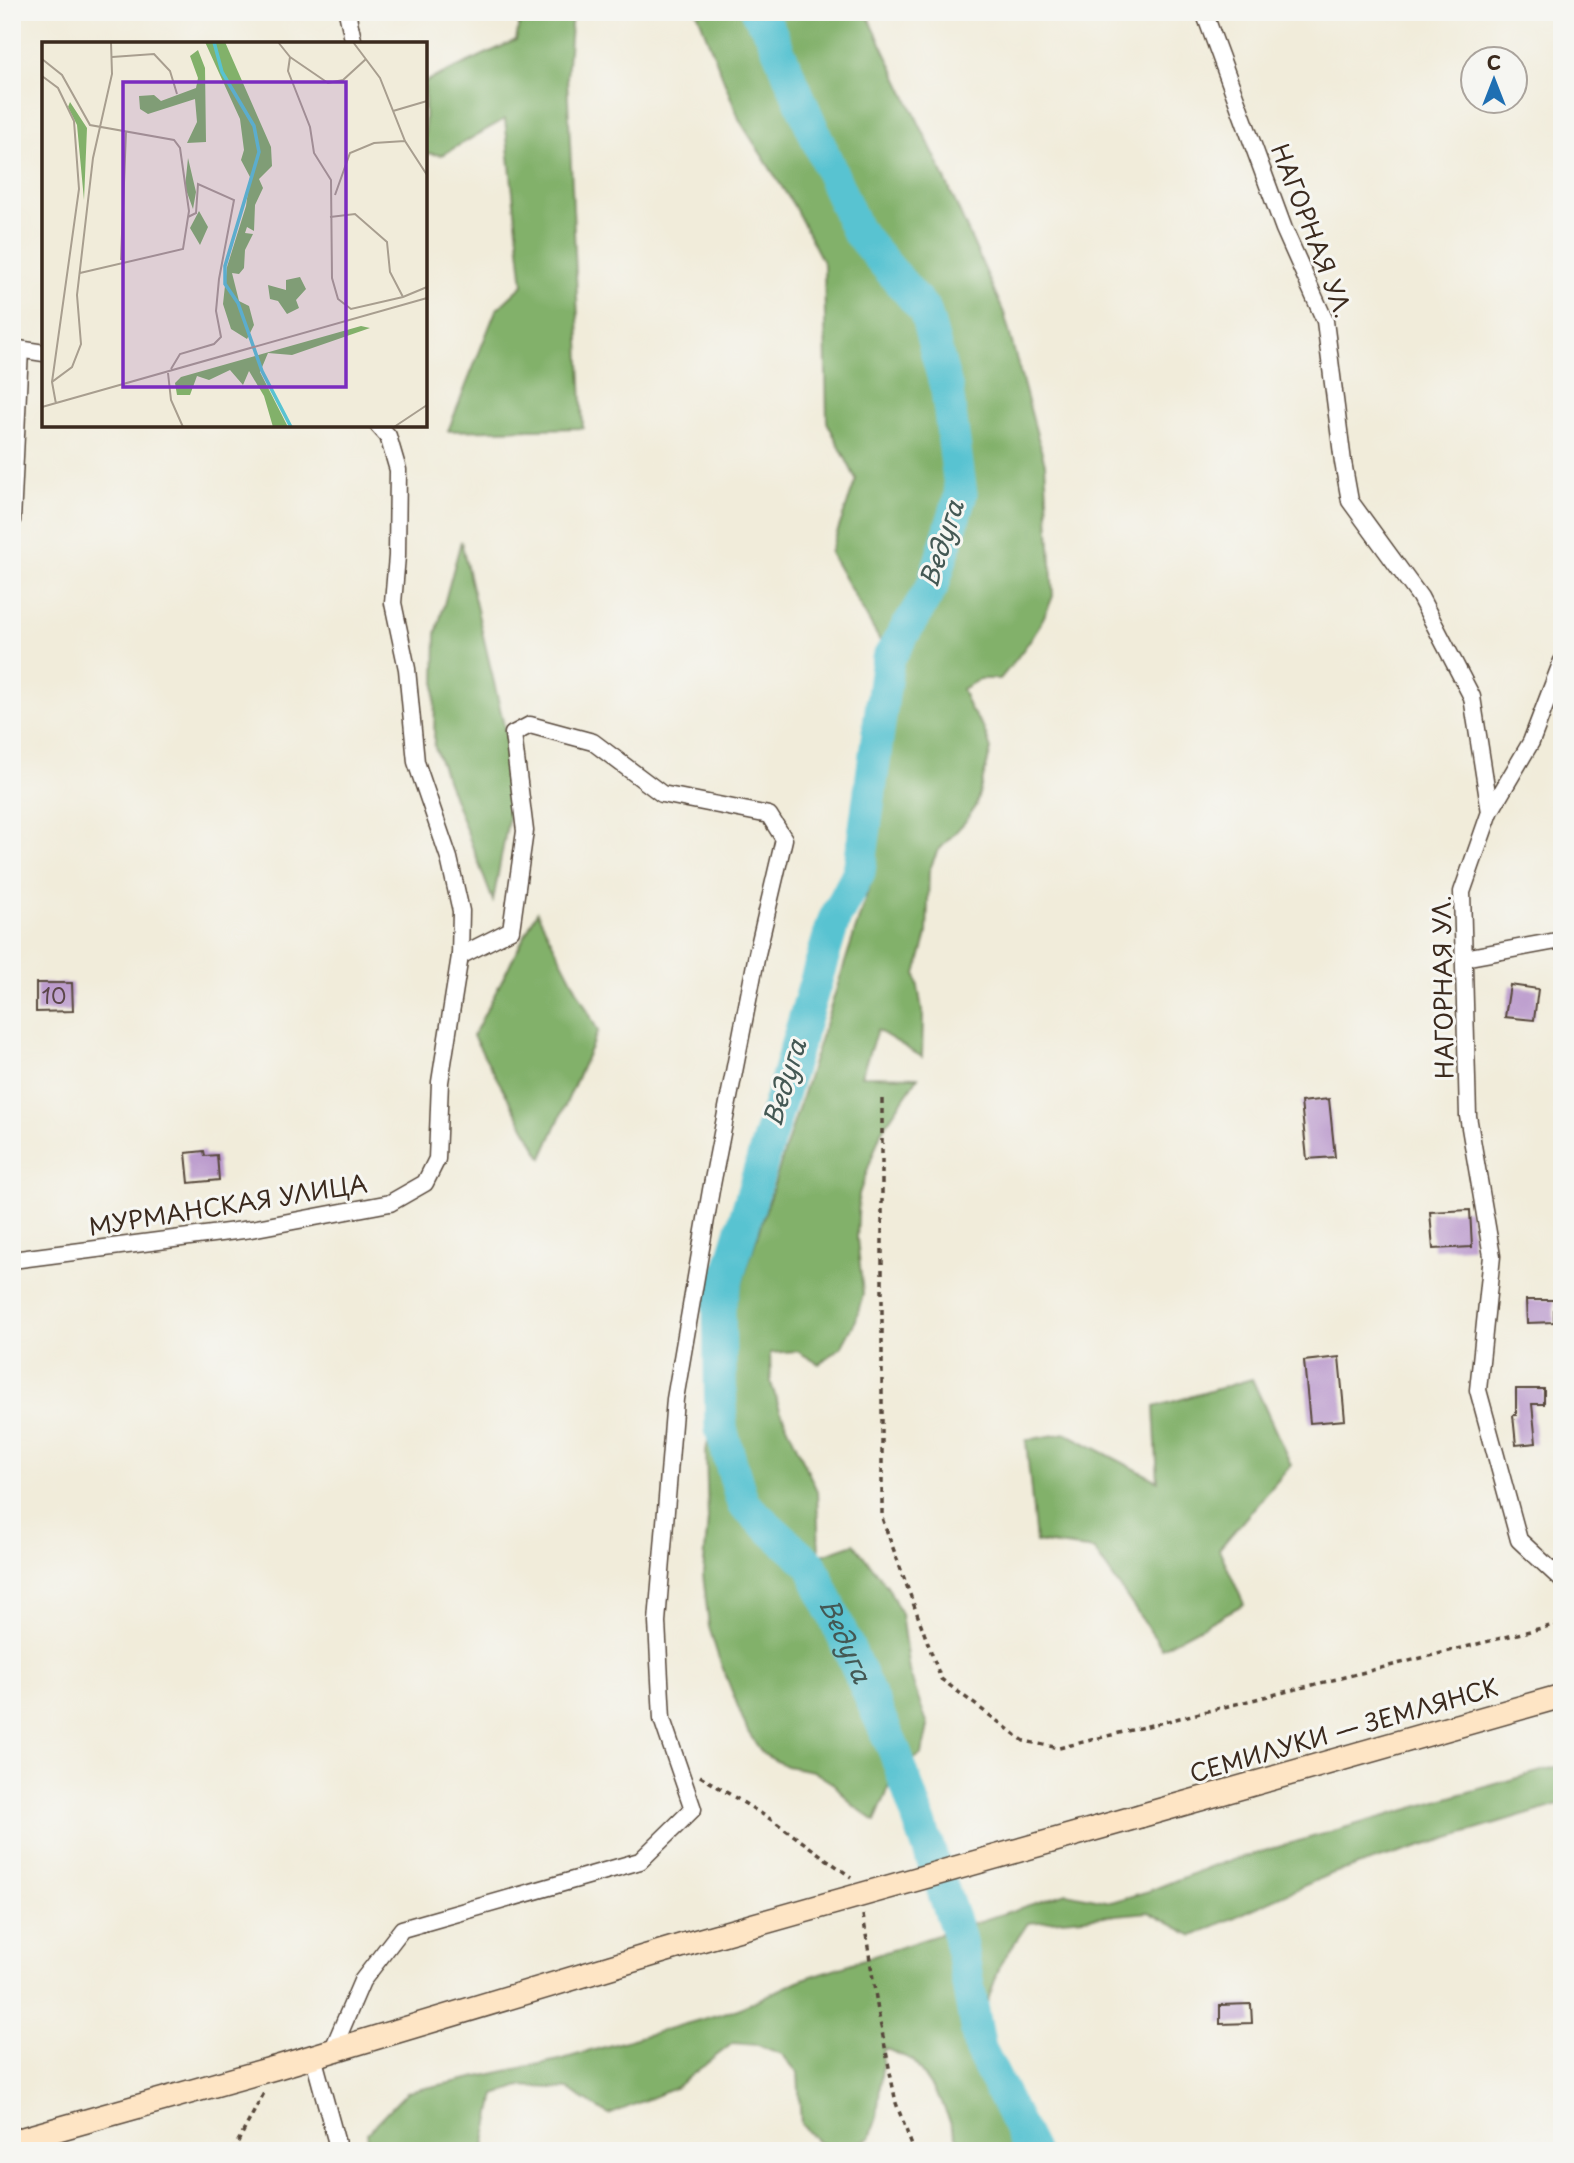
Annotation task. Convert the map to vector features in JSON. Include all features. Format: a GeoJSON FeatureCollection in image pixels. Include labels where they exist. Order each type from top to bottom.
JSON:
{"type":"FeatureCollection","features":[{"type":"Feature","properties":{"kind":"main road","name":"СЕМИЛУКИ — ЗЕМЛЯНСК"},"geometry":{"type":"LineString","coordinates":[[12,2142],[278,2067],[687,1944],[1562,1696]]}},
{"type":"Feature","properties":{"kind":"street"},"geometry":{"type":"LineString","coordinates":[[347,12],[354,42]]}},
{"type":"Feature","properties":{"kind":"street","name":"НАГОРНАЯ УЛ."},"geometry":{"type":"LineString","coordinates":[[1204,12],[1284,229],[1325,321],[1350,501],[1420,597],[1472,697],[1490,812],[1462,892],[1468,1116],[1492,1256],[1478,1390],[1519,1540],[1562,1580]]}},
{"type":"Feature","properties":{"kind":"street"},"geometry":{"type":"LineString","coordinates":[[12,521],[16,349],[42,354]]}},
{"type":"Feature","properties":{"kind":"street","name":"МУРМАНСКАЯ УЛИЦА"},"geometry":{"type":"LineString","coordinates":[[12,1260],[264,1227],[390,1203],[425,1183],[437,1159],[440,1082],[460,956],[461,911],[449,858],[416,762],[407,669],[393,603],[397,556],[398,470],[388,436],[380,427]]}},
{"type":"Feature","properties":{"kind":"street"},"geometry":{"type":"LineString","coordinates":[[1490,812],[1531,742],[1562,661]]}},
{"type":"Feature","properties":{"kind":"street"},"geometry":{"type":"LineString","coordinates":[[339,2151],[322,2054],[362,1981],[402,1929],[640,1861],[693,1809],[662,1719],[657,1622],[675,1399],[716,1163],[757,954],[784,839],[769,816],[662,794],[593,742],[530,725],[513,734],[524,831],[511,930],[460,956]]}},
{"type":"Feature","properties":{"kind":"street"},"geometry":{"type":"LineString","coordinates":[[1464,958],[1562,940]]}},
{"type":"Feature","properties":{"kind":"path"},"geometry":{"type":"LineString","coordinates":[[883,1099],[883,1518],[941,1679],[1024,1741],[1059,1748],[1562,1623]]}},
{"type":"Feature","properties":{"kind":"path"},"geometry":{"type":"LineString","coordinates":[[678,1762],[775,1822],[857,1881]]}},
{"type":"Feature","properties":{"kind":"path"},"geometry":{"type":"LineString","coordinates":[[862,1907],[878,2011],[897,2103],[914,2151]]}},
{"type":"Feature","properties":{"kind":"path"},"geometry":{"type":"LineString","coordinates":[[233,2151],[278,2067]]}},
{"type":"Feature","properties":{"kind":"green space"},"geometry":{"type":"Polygon","coordinates":[[[521,12],[572,12],[567,77],[583,428],[448,431],[496,310],[523,285],[505,119],[442,155],[427,153],[427,81],[516,40],[521,12]]]}},
{"type":"Feature","properties":{"kind":"green space"},"geometry":{"type":"Polygon","coordinates":[[[697,12],[866,12],[938,163],[1004,313],[1045,464],[1053,596],[1037,629],[1000,679],[980,679],[962,689],[970,709],[983,727],[991,749],[976,805],[965,822],[937,852],[929,871],[927,934],[916,974],[923,1016],[922,1057],[877,1030],[861,1076],[918,1077],[881,1132],[859,1194],[857,1239],[863,1293],[856,1320],[842,1346],[819,1364],[797,1351],[770,1353],[771,1383],[780,1410],[817,1491],[819,1556],[854,1544],[888,1587],[901,1614],[909,1671],[928,1726],[922,1754],[897,1769],[875,1821],[853,1805],[835,1785],[813,1771],[786,1766],[763,1754],[748,1732],[718,1656],[709,1627],[703,1574],[708,1519],[706,1451],[732,1315],[872,878],[899,674],[830,553],[856,479],[827,422],[824,264],[794,206],[740,121],[697,12]]]}},
{"type":"Feature","properties":{"kind":"green space"},"geometry":{"type":"Polygon","coordinates":[[[461,541],[516,777],[493,901],[434,745],[436,634],[461,541]]]}},
{"type":"Feature","properties":{"kind":"green space"},"geometry":{"type":"Polygon","coordinates":[[[537,912],[598,1031],[542,1158],[473,1036],[537,912]]]}},
{"type":"Feature","properties":{"kind":"green space"},"geometry":{"type":"Polygon","coordinates":[[[1252,1379],[1291,1465],[1219,1549],[1244,1604],[1162,1648],[1094,1550],[1036,1542],[1026,1440],[1066,1433],[1158,1481],[1154,1407],[1252,1379]]]}},
{"type":"Feature","properties":{"kind":"green space"},"geometry":{"type":"Polygon","coordinates":[[[1562,1765],[1562,1804],[1330,1874],[1193,1936],[1149,1912],[1028,1923],[1001,1963],[968,2057],[1016,2151],[963,2151],[942,2103],[913,2060],[884,2048],[877,2117],[870,2138],[845,2147],[820,2144],[801,2124],[798,2073],[782,2054],[758,2045],[733,2043],[675,2088],[609,2115],[568,2089],[520,2086],[495,2095],[483,2151],[370,2151],[367,2133],[407,2092],[559,2060],[738,2009],[803,1979],[1066,1893],[1111,1902],[1149,1891],[1212,1866],[1562,1765]]]}},
{"type":"Feature","properties":{"kind":"building"},"geometry":{"type":"Polygon","coordinates":[[[36,983],[72,983],[73,1011],[36,1012],[36,983]]]}},
{"type":"Feature","properties":{"kind":"building"},"geometry":{"type":"Polygon","coordinates":[[[1510,985],[1538,989],[1534,1020],[1505,1017],[1510,985]]]}},
{"type":"Feature","properties":{"kind":"building"},"geometry":{"type":"Polygon","coordinates":[[[1329,1099],[1335,1157],[1307,1159],[1301,1102],[1329,1099]]]}},
{"type":"Feature","properties":{"kind":"building"},"geometry":{"type":"Polygon","coordinates":[[[204,1151],[205,1156],[217,1155],[219,1180],[189,1183],[186,1153],[204,1151]]]}},
{"type":"Feature","properties":{"kind":"building"},"geometry":{"type":"Polygon","coordinates":[[[1470,1210],[1472,1247],[1433,1249],[1430,1212],[1470,1210]]]}},
{"type":"Feature","properties":{"kind":"building"},"geometry":{"type":"Polygon","coordinates":[[[1526,1300],[1554,1300],[1554,1322],[1527,1323],[1526,1300]]]}},
{"type":"Feature","properties":{"kind":"building"},"geometry":{"type":"Polygon","coordinates":[[[1339,1357],[1345,1420],[1310,1423],[1304,1361],[1339,1357]]]}},
{"type":"Feature","properties":{"kind":"building"},"geometry":{"type":"Polygon","coordinates":[[[1516,1389],[1544,1389],[1544,1404],[1532,1404],[1536,1443],[1516,1445],[1513,1415],[1516,1415],[1516,1389]]]}},
{"type":"Feature","properties":{"kind":"building"},"geometry":{"type":"Polygon","coordinates":[[[1251,2004],[1252,2023],[1220,2024],[1220,2005],[1251,2004]]]}},
{"type":"Feature","properties":{"kind":"waterway","name":"Ведуга"},"geometry":{"type":"LineString","coordinates":[[757,12],[770,31],[857,231],[925,311],[947,390],[961,494],[933,585],[888,659],[859,872],[834,920],[719,1306],[721,1429],[743,1504],[811,1565],[895,1752],[959,1936],[980,2049],[1031,2151]]}}]}
